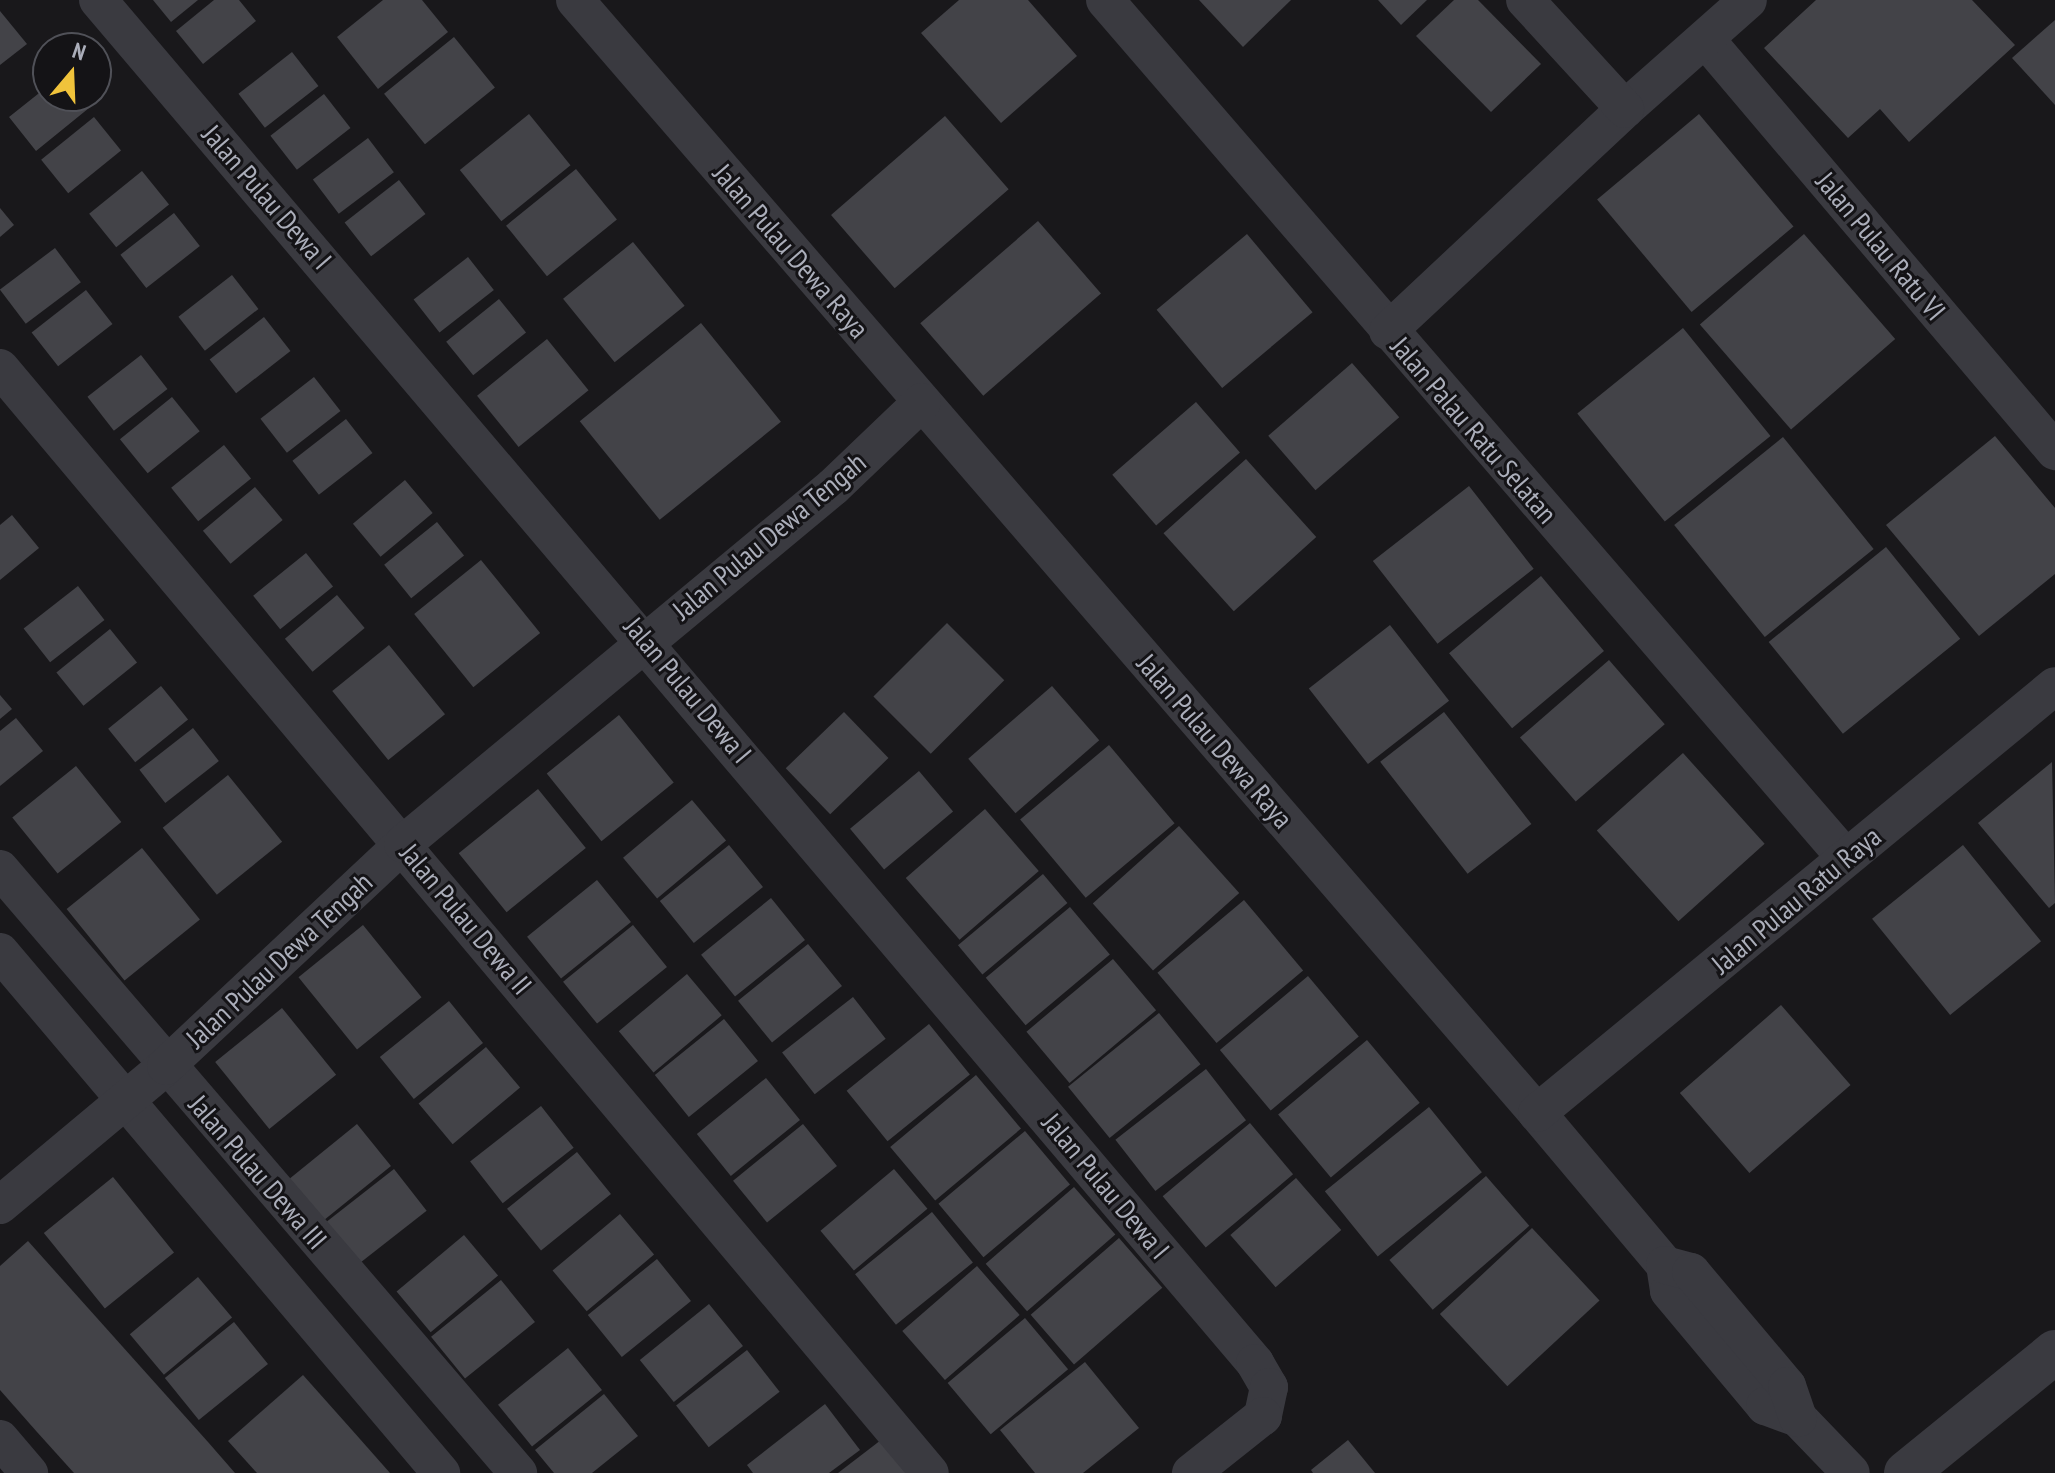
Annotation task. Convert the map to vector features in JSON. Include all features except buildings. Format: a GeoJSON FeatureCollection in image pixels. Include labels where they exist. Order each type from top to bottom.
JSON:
{"type":"FeatureCollection","features":[{"type":"Feature","properties":{"kind":"street","name":"Jalan Pulau Dewa I"},"geometry":{"type":"LineString","coordinates":[[98,0],[646,640],[1255,1363],[1269,1387],[1263,1416],[1191,1473]]}},
{"type":"Feature","properties":{"kind":"street","name":"Jalan Pulau Dewa Raya"},"geometry":{"type":"LineString","coordinates":[[575,0],[1537,1113],[1665,1265],[1669,1291],[1765,1406],[1798,1418],[1851,1473]]}},
{"type":"Feature","properties":{"kind":"street","name":"Jalan Palau Ratu Selatan"},"geometry":{"type":"LineString","coordinates":[[1105,0],[1845,857]]}},
{"type":"Feature","properties":{"kind":"street"},"geometry":{"type":"LineString","coordinates":[[1525,0],[1625,109]]}},
{"type":"Feature","properties":{"kind":"street"},"geometry":{"type":"LineString","coordinates":[[1388,331],[1625,109],[1707,41],[1748,0]]}},
{"type":"Feature","properties":{"kind":"street","name":"Jalan Pulau Ratu VI"},"geometry":{"type":"LineString","coordinates":[[1707,41],[2055,451]]}},
{"type":"Feature","properties":{"kind":"street","name":"Jalan Pulau Dewa II"},"geometry":{"type":"LineString","coordinates":[[0,368],[930,1473]]}},
{"type":"Feature","properties":{"kind":"street","name":"Jalan Pulau Dewa Tengah"},"geometry":{"type":"LineString","coordinates":[[0,1205],[166,1066],[403,844],[833,487],[922,402]]}},
{"type":"Feature","properties":{"kind":"street","name":"Jalan Pulau Ratu Raya"},"geometry":{"type":"LineString","coordinates":[[1537,1113],[2055,686]]}},
{"type":"Feature","properties":{"kind":"street","name":"Jalan Pulau Dewa III"},"geometry":{"type":"LineString","coordinates":[[0,869],[518,1473]]}},
{"type":"Feature","properties":{"kind":"street","name":"Jalan Pulau Dewa III"},"geometry":{"type":"LineString","coordinates":[[0,952],[441,1473]]}},
{"type":"Feature","properties":{"kind":"street"},"geometry":{"type":"LineString","coordinates":[[1906,1473],[2055,1352]]}},
{"type":"Feature","properties":{"kind":"street"},"geometry":{"type":"LineString","coordinates":[[0,1439],[29,1473]]}}]}
